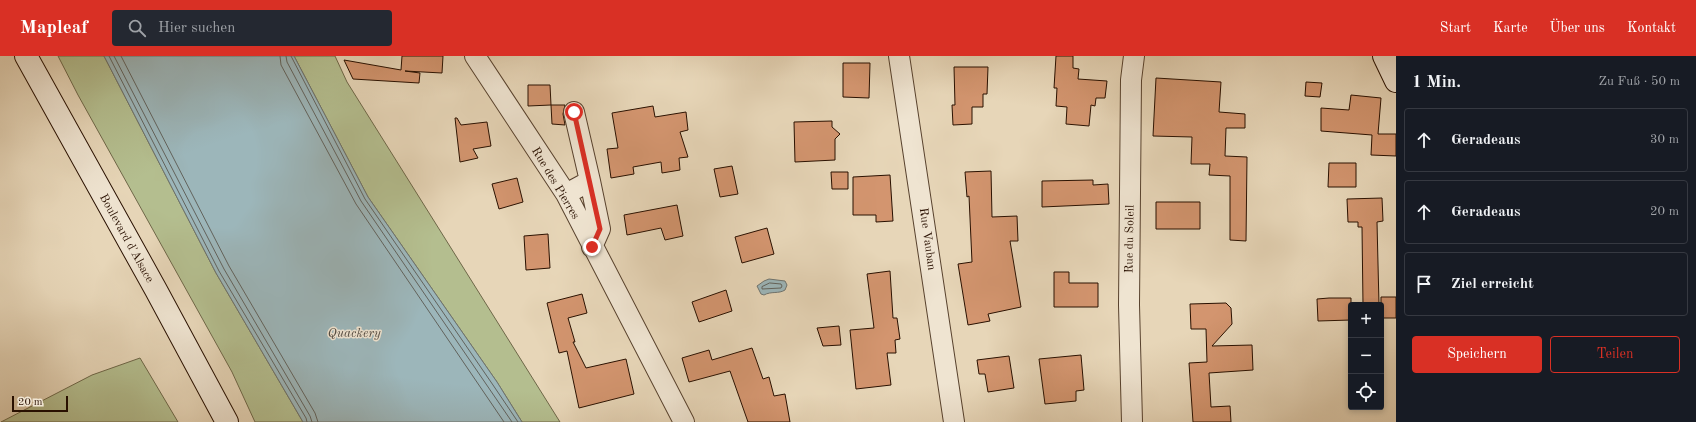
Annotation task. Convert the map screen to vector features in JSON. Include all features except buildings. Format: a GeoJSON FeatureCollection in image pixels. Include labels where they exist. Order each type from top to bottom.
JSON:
{"type":"FeatureCollection","features":[{"type":"Feature","properties":{"kind":"street","name":"Boulevard d'Alsace"},"geometry":{"type":"LineString","coordinates":[[26,56],[160,296],[227,422]]}},
{"type":"Feature","properties":{"kind":"street","name":"Rue des Pierres"},"geometry":{"type":"LineString","coordinates":[[475,56],[566,194],[592,247],[684,422]]}},
{"type":"Feature","properties":{"kind":"street","name":"Rue Vauban"},"geometry":{"type":"LineString","coordinates":[[899,56],[954,422]]}},
{"type":"Feature","properties":{"kind":"street","name":"Rue du Soleil"},"geometry":{"type":"LineString","coordinates":[[1132,422],[1128,305],[1132,80],[1134,56]]}},
{"type":"Feature","properties":{"kind":"street"},"geometry":{"type":"LineString","coordinates":[[1384,56],[1396,81]]}},
{"type":"Feature","properties":{"kind":"street"},"geometry":{"type":"LineString","coordinates":[[574,112],[600,229],[592,247]]}},
{"type":"Feature","properties":{"kind":"street"},"geometry":{"type":"LineString","coordinates":[[566,194],[590,181]]}},
{"type":"Feature","properties":{"kind":"green space"},"geometry":{"type":"Polygon","coordinates":[[[58,56],[104,56],[216,273],[303,422],[255,422],[232,372],[78,95],[58,56]]]}},
{"type":"Feature","properties":{"kind":"green space"},"geometry":{"type":"Polygon","coordinates":[[[294,56],[335,56],[347,82],[560,422],[522,422],[497,382],[368,197],[294,56]]]}},
{"type":"Feature","properties":{"kind":"green space"},"geometry":{"type":"Polygon","coordinates":[[[140,358],[178,422],[1,422],[92,375],[140,358]]]}},
{"type":"Feature","properties":{"kind":"water","name":"Quackery"},"geometry":{"type":"Polygon","coordinates":[[[104,56],[294,56],[368,197],[497,382],[522,422],[303,422],[216,273],[104,56]]]}},
{"type":"Feature","properties":{"kind":"water"},"geometry":{"type":"Polygon","coordinates":[[[769,279],[785,281],[787,285],[785,290],[764,295],[761,294],[757,286],[769,279]]]}},
{"type":"Feature","properties":{"kind":"route"},"geometry":{"type":"LineString","coordinates":[[574,112],[600,229],[592,247]]}}]}
